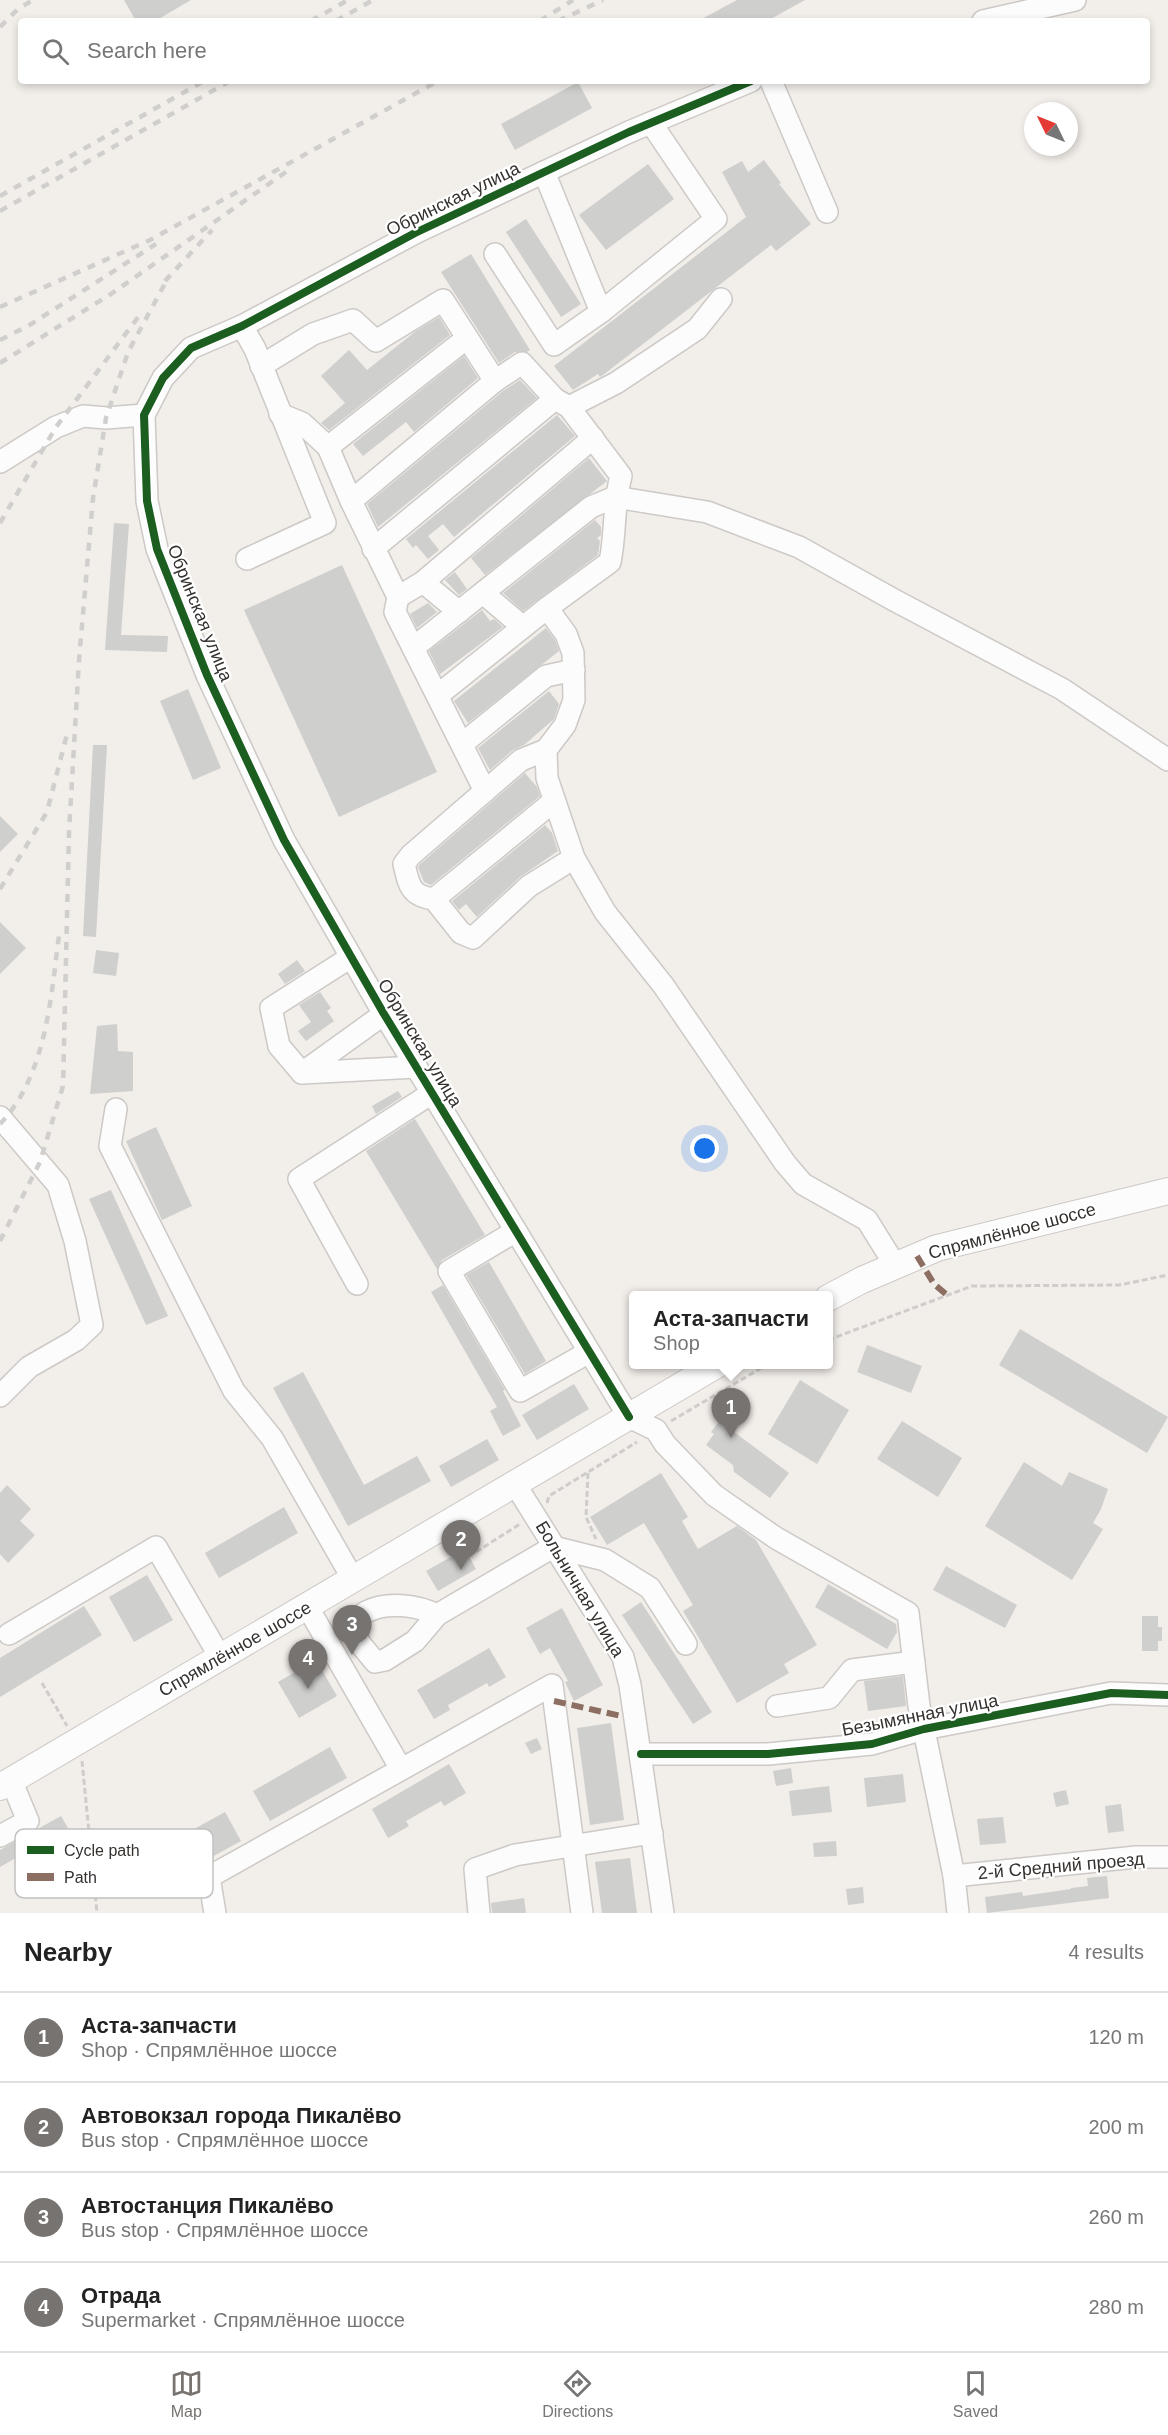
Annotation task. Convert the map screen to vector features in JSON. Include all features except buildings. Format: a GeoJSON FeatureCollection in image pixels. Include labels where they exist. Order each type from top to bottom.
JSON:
{"type":"FeatureCollection","features":[{"type":"Feature","properties":{"kind":"main road","name":"Спрямлённое шоссе"},"geometry":{"type":"LineString","coordinates":[[833,1296],[895,1265],[938,1248],[1168,1191]]}},
{"type":"Feature","properties":{"kind":"main road","name":"Спрямлённое шоссе"},"geometry":{"type":"LineString","coordinates":[[6,1783],[711,1369]]}},
{"type":"Feature","properties":{"kind":"street"},"geometry":{"type":"LineString","coordinates":[[996,18],[1075,0]]}},
{"type":"Feature","properties":{"kind":"street","name":"Обринская улица"},"geometry":{"type":"LineString","coordinates":[[629,1417],[384,1014],[284,840],[207,675],[158,549],[147,501],[144,415],[163,378],[191,348],[243,326],[415,233],[651,123],[744,84]]}},
{"type":"Feature","properties":{"kind":"street"},"geometry":{"type":"LineString","coordinates":[[772,84],[826,212]]}},
{"type":"Feature","properties":{"kind":"street"},"geometry":{"type":"LineString","coordinates":[[495,254],[554,345],[601,312],[716,219],[651,123]]}},
{"type":"Feature","properties":{"kind":"street"},"geometry":{"type":"LineString","coordinates":[[544,172],[601,312]]}},
{"type":"Feature","properties":{"kind":"street"},"geometry":{"type":"LineString","coordinates":[[373,549],[562,403],[616,383],[697,329],[721,299]]}},
{"type":"Feature","properties":{"kind":"street"},"geometry":{"type":"LineString","coordinates":[[261,366],[313,334],[353,320],[376,341],[442,300],[495,381]]}},
{"type":"Feature","properties":{"kind":"street"},"geometry":{"type":"LineString","coordinates":[[243,326],[325,523],[247,560]]}},
{"type":"Feature","properties":{"kind":"street"},"geometry":{"type":"LineString","coordinates":[[328,447],[467,338]]}},
{"type":"Feature","properties":{"kind":"street"},"geometry":{"type":"LineString","coordinates":[[351,501],[495,381],[522,363],[593,438],[621,476],[615,497],[614,543],[610,562],[547,608],[438,695]]}},
{"type":"Feature","properties":{"kind":"street"},"geometry":{"type":"LineString","coordinates":[[280,414],[302,423],[328,447],[373,549],[398,597],[395,612],[486,791]]}},
{"type":"Feature","properties":{"kind":"street"},"geometry":{"type":"LineString","coordinates":[[0,462],[56,427],[83,416],[106,418],[144,415]]}},
{"type":"Feature","properties":{"kind":"street"},"geometry":{"type":"LineString","coordinates":[[398,597],[423,582],[593,438]]}},
{"type":"Feature","properties":{"kind":"street"},"geometry":{"type":"LineString","coordinates":[[413,648],[591,507],[615,497],[707,512],[799,547],[1062,689],[1168,760]]}},
{"type":"Feature","properties":{"kind":"street"},"geometry":{"type":"LineString","coordinates":[[423,582],[459,612]]}},
{"type":"Feature","properties":{"kind":"street"},"geometry":{"type":"LineString","coordinates":[[483,593],[523,627]]}},
{"type":"Feature","properties":{"kind":"street"},"geometry":{"type":"LineString","coordinates":[[547,608],[566,634],[573,653],[574,700],[565,725],[546,750],[521,760],[411,855],[404,864],[409,886],[421,897],[434,899],[461,933],[473,938],[529,886],[574,858]]}},
{"type":"Feature","properties":{"kind":"street"},"geometry":{"type":"LineString","coordinates":[[462,744],[546,675],[574,670]]}},
{"type":"Feature","properties":{"kind":"street"},"geometry":{"type":"LineString","coordinates":[[546,750],[547,778],[574,858],[605,912],[663,985],[803,1184],[867,1220],[895,1265]]}},
{"type":"Feature","properties":{"kind":"street"},"geometry":{"type":"LineString","coordinates":[[434,899],[554,801]]}},
{"type":"Feature","properties":{"kind":"street"},"geometry":{"type":"LineString","coordinates":[[302,1073],[279,1046],[271,1008],[351,957]]}},
{"type":"Feature","properties":{"kind":"street"},"geometry":{"type":"LineString","coordinates":[[302,1073],[384,1014]]}},
{"type":"Feature","properties":{"kind":"street"},"geometry":{"type":"LineString","coordinates":[[302,1073],[416,1067]]}},
{"type":"Feature","properties":{"kind":"street"},"geometry":{"type":"LineString","coordinates":[[357,1284],[299,1179],[432,1093]]}},
{"type":"Feature","properties":{"kind":"street"},"geometry":{"type":"LineString","coordinates":[[117,1109],[110,1146],[234,1391],[272,1438],[353,1579]]}},
{"type":"Feature","properties":{"kind":"street"},"geometry":{"type":"LineString","coordinates":[[0,1117],[58,1185],[75,1241],[92,1325],[76,1340],[29,1367],[0,1396]]}},
{"type":"Feature","properties":{"kind":"street"},"geometry":{"type":"LineString","coordinates":[[516,1231],[449,1271],[520,1391],[589,1352]]}},
{"type":"Feature","properties":{"kind":"street"},"geometry":{"type":"LineString","coordinates":[[629,1417],[656,1430],[665,1444],[714,1495],[776,1538],[908,1613],[919,1706],[954,1876],[958,1913]]}},
{"type":"Feature","properties":{"kind":"street","name":"Больничная улица"},"geometry":{"type":"LineString","coordinates":[[515,1484],[623,1657],[641,1754],[663,1913]]}},
{"type":"Feature","properties":{"kind":"street"},"geometry":{"type":"LineString","coordinates":[[437,1616],[553,1547],[605,1560],[650,1588],[686,1644]]}},
{"type":"Feature","properties":{"kind":"street"},"geometry":{"type":"LineString","coordinates":[[9,1634],[156,1548],[220,1657]]}},
{"type":"Feature","properties":{"kind":"street"},"geometry":{"type":"LineString","coordinates":[[307,1606],[401,1769]]}},
{"type":"Feature","properties":{"kind":"street"},"geometry":{"type":"LineString","coordinates":[[777,1706],[829,1698],[852,1670],[914,1662]]}},
{"type":"Feature","properties":{"kind":"street"},"geometry":{"type":"LineString","coordinates":[[213,1876],[552,1685],[582,1913]]}},
{"type":"Feature","properties":{"kind":"street","name":"Безымянная улица"},"geometry":{"type":"LineString","coordinates":[[641,1754],[768,1754],[872,1744],[924,1729],[1111,1693],[1168,1695]]}},
{"type":"Feature","properties":{"kind":"street"},"geometry":{"type":"LineString","coordinates":[[0,1836],[28,1821],[6,1783]]}},
{"type":"Feature","properties":{"kind":"street"},"geometry":{"type":"LineString","coordinates":[[479,1913],[475,1869],[515,1855],[652,1833]]}},
{"type":"Feature","properties":{"kind":"street","name":"2-й Средний проезд"},"geometry":{"type":"LineString","coordinates":[[954,1876],[1136,1857],[1168,1857]]}},
{"type":"Feature","properties":{"kind":"street"},"geometry":{"type":"LineString","coordinates":[[212,1898],[214,1913]]}},
{"type":"Feature","properties":{"kind":"path"},"geometry":{"type":"LineString","coordinates":[[833,1338],[972,1286],[1119,1285],[1168,1275]]}},
{"type":"Feature","properties":{"kind":"path"},"geometry":{"type":"LineString","coordinates":[[476,1552],[534,1515],[546,1510],[549,1496],[761,1369]]}},
{"type":"Feature","properties":{"kind":"path"},"geometry":{"type":"LineString","coordinates":[[588,1472],[586,1517],[605,1560]]}},
{"type":"Feature","properties":{"kind":"path"},"geometry":{"type":"LineString","coordinates":[[42,1683],[81,1752],[89,1829]]}},
{"type":"Feature","properties":{"kind":"path"},"geometry":{"type":"LineString","coordinates":[[96,1898],[97,1913]]}},
{"type":"Feature","properties":{"kind":"railway"},"geometry":{"type":"LineString","coordinates":[[0,27],[18,9],[33,0]]}},
{"type":"Feature","properties":{"kind":"railway"},"geometry":{"type":"LineString","coordinates":[[316,18],[348,0]]}},
{"type":"Feature","properties":{"kind":"railway"},"geometry":{"type":"LineString","coordinates":[[341,18],[373,0]]}},
{"type":"Feature","properties":{"kind":"railway"},"geometry":{"type":"LineString","coordinates":[[545,18],[573,0]]}},
{"type":"Feature","properties":{"kind":"railway"},"geometry":{"type":"LineString","coordinates":[[564,18],[603,0]]}},
{"type":"Feature","properties":{"kind":"railway"},"geometry":{"type":"LineString","coordinates":[[0,196],[199,84]]}},
{"type":"Feature","properties":{"kind":"railway"},"geometry":{"type":"LineString","coordinates":[[0,211],[225,84]]}},
{"type":"Feature","properties":{"kind":"railway"},"geometry":{"type":"LineString","coordinates":[[0,307],[150,240],[433,84]]}},
{"type":"Feature","properties":{"kind":"railway"},"geometry":{"type":"LineString","coordinates":[[0,363],[111,294],[286,172]]}},
{"type":"Feature","properties":{"kind":"railway"},"geometry":{"type":"LineString","coordinates":[[165,281],[212,230]]}},
{"type":"Feature","properties":{"kind":"railway"},"geometry":{"type":"LineString","coordinates":[[0,340],[28,326],[156,244]]}},
{"type":"Feature","properties":{"kind":"railway"},"geometry":{"type":"LineString","coordinates":[[0,1241],[40,1162],[63,1086],[69,832],[79,660],[93,498],[106,418],[128,352],[169,276]]}},
{"type":"Feature","properties":{"kind":"railway"},"geometry":{"type":"LineString","coordinates":[[0,523],[56,427],[142,312]]}},
{"type":"Feature","properties":{"kind":"railway"},"geometry":{"type":"LineString","coordinates":[[0,889],[47,812],[67,734]]}},
{"type":"Feature","properties":{"kind":"railway"},"geometry":{"type":"LineString","coordinates":[[0,1124],[28,1083],[37,1060],[49,1010],[59,935]]}},
{"type":"Feature","properties":{"kind":"marked path"},"geometry":{"type":"LineString","coordinates":[[917,1256],[934,1284],[947,1295]]}},
{"type":"Feature","properties":{"kind":"marked path"},"geometry":{"type":"LineString","coordinates":[[554,1701],[621,1716]]}},
{"type":"Feature","properties":{"kind":"cycle path"},"geometry":{"type":"LineString","coordinates":[[629,1417],[384,1014],[284,840],[207,675],[157,549],[147,501],[144,415],[163,378],[191,348],[242,326],[415,233],[629,132],[744,84]]}},
{"type":"Feature","properties":{"kind":"cycle path"},"geometry":{"type":"LineString","coordinates":[[641,1754],[768,1754],[872,1744],[924,1729],[1111,1693],[1168,1695]]}},
{"type":"Feature","properties":{"kind":"place","name":"Аста-запчасти"},"geometry":{"type":"Point","coordinates":[731,1438]}},
{"type":"Feature","properties":{"kind":"place","name":"Автовокзал города Пикалёво"},"geometry":{"type":"Point","coordinates":[461,1570]}},
{"type":"Feature","properties":{"kind":"place","name":"Автостанция Пикалёво"},"geometry":{"type":"Point","coordinates":[352,1655]}},
{"type":"Feature","properties":{"kind":"place","name":"Отрада"},"geometry":{"type":"Point","coordinates":[308,1689]}}]}
